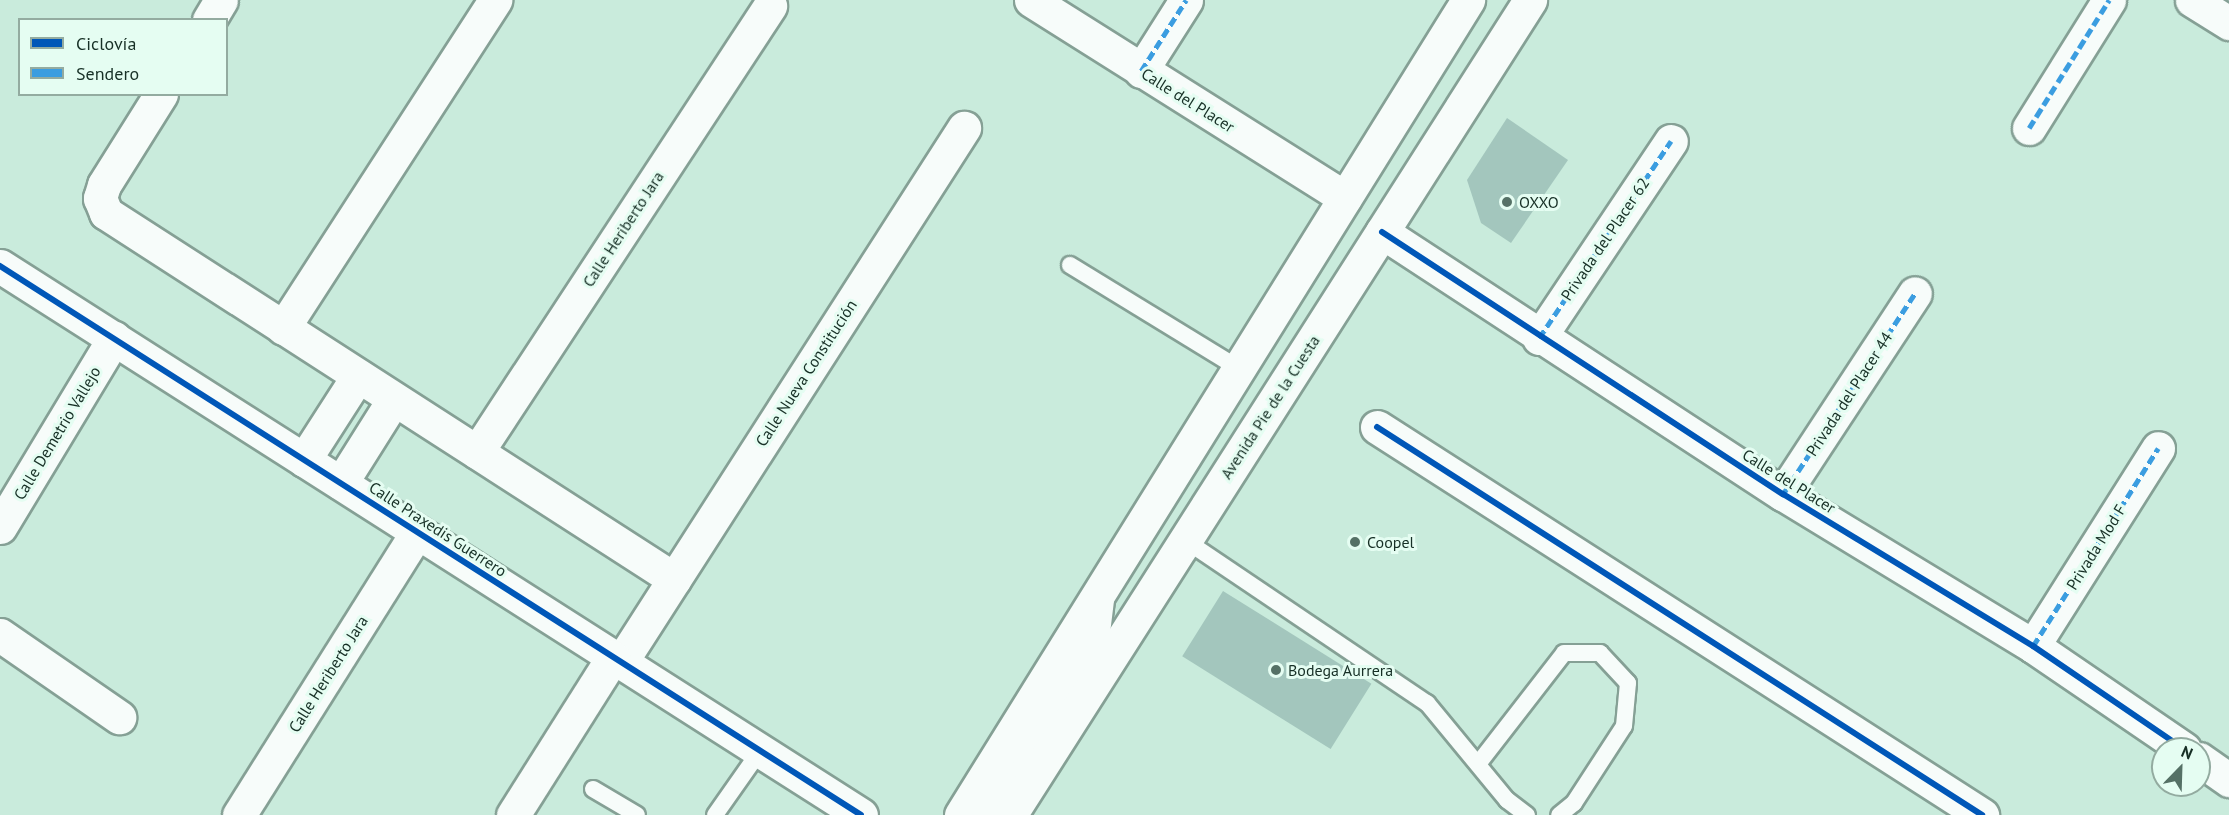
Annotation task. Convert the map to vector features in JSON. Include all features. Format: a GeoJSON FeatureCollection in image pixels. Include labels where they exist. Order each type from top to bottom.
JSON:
{"type":"FeatureCollection","features":[{"type":"Feature","properties":{"kind":"street"},"geometry":{"type":"LineString","coordinates":[[210,18],[221,0]]}},
{"type":"Feature","properties":{"kind":"street"},"geometry":{"type":"LineString","coordinates":[[283,328],[495,0]]}},
{"type":"Feature","properties":{"kind":"street","name":"Calle del Placer"},"geometry":{"type":"LineString","coordinates":[[1031,0],[1345,198]]}},
{"type":"Feature","properties":{"kind":"street"},"geometry":{"type":"LineString","coordinates":[[1141,71],[1186,0]]}},
{"type":"Feature","properties":{"kind":"street"},"geometry":{"type":"LineString","coordinates":[[961,815],[1109,581],[1468,0]]}},
{"type":"Feature","properties":{"kind":"street","name":"Avenida Pie de la Cuesta"},"geometry":{"type":"LineString","coordinates":[[1010,815],[1530,0]]}},
{"type":"Feature","properties":{"kind":"street"},"geometry":{"type":"LineString","coordinates":[[2029,128],[2109,0]]}},
{"type":"Feature","properties":{"kind":"street"},"geometry":{"type":"LineString","coordinates":[[2192,0],[2229,23]]}},
{"type":"Feature","properties":{"kind":"street","name":"Calle Heriberto Jara"},"geometry":{"type":"LineString","coordinates":[[477,452],[770,6]]}},
{"type":"Feature","properties":{"kind":"street"},"geometry":{"type":"LineString","coordinates":[[160,96],[100,198],[106,213],[674,579]]}},
{"type":"Feature","properties":{"kind":"street","name":"Calle Nueva Constitución"},"geometry":{"type":"LineString","coordinates":[[617,660],[674,579],[964,128]]}},
{"type":"Feature","properties":{"kind":"street","name":"Privada del Placer 62"},"geometry":{"type":"LineString","coordinates":[[1539,338],[1671,141]]}},
{"type":"Feature","properties":{"kind":"street","name":"Calle del Placer"},"geometry":{"type":"LineString","coordinates":[[1382,232],[1539,338],[1783,494],[2033,646],[2166,737]]}},
{"type":"Feature","properties":{"kind":"street","name":"Calle Praxedis Guerrero"},"geometry":{"type":"LineString","coordinates":[[0,266],[861,815]]}},
{"type":"Feature","properties":{"kind":"street","name":"Privada del Placer 44"},"geometry":{"type":"LineString","coordinates":[[1783,494],[1915,293]]}},
{"type":"Feature","properties":{"kind":"street","name":"Calle Demetrio Vallejo"},"geometry":{"type":"LineString","coordinates":[[0,527],[114,338]]}},
{"type":"Feature","properties":{"kind":"street"},"geometry":{"type":"LineString","coordinates":[[304,460],[358,376]]}},
{"type":"Feature","properties":{"kind":"street"},"geometry":{"type":"LineString","coordinates":[[341,483],[394,399]]}},
{"type":"Feature","properties":{"kind":"street"},"geometry":{"type":"LineString","coordinates":[[1377,427],[1982,815]]}},
{"type":"Feature","properties":{"kind":"street","name":"Privada Mod F"},"geometry":{"type":"LineString","coordinates":[[2033,646],[2158,448]]}},
{"type":"Feature","properties":{"kind":"street","name":"Calle Heriberto Jara"},"geometry":{"type":"LineString","coordinates":[[239,815],[417,532]]}},
{"type":"Feature","properties":{"kind":"street"},"geometry":{"type":"LineString","coordinates":[[0,635],[119,717]]}},
{"type":"Feature","properties":{"kind":"street"},"geometry":{"type":"LineString","coordinates":[[513,815],[617,660]]}},
{"type":"Feature","properties":{"kind":"street"},"geometry":{"type":"LineString","coordinates":[[2211,767],[2229,780]]}},
{"type":"Feature","properties":{"kind":"lane"},"geometry":{"type":"LineString","coordinates":[[1070,265],[1240,369]]}},
{"type":"Feature","properties":{"kind":"lane"},"geometry":{"type":"LineString","coordinates":[[1185,540],[1427,703],[1507,800],[1527,815]]}},
{"type":"Feature","properties":{"kind":"lane"},"geometry":{"type":"LineString","coordinates":[[986,815],[1102,633],[1109,581]]}},
{"type":"Feature","properties":{"kind":"lane"},"geometry":{"type":"LineString","coordinates":[[1478,764],[1564,653],[1600,653],[1628,683],[1623,726],[1574,803],[1559,815]]}},
{"type":"Feature","properties":{"kind":"lane"},"geometry":{"type":"LineString","coordinates":[[716,815],[760,751]]}},
{"type":"Feature","properties":{"kind":"lane"},"geometry":{"type":"LineString","coordinates":[[593,789],[637,815]]}},
{"type":"Feature","properties":{"kind":"building","name":"OXXO"},"geometry":{"type":"Polygon","coordinates":[[[1507,118],[1568,160],[1511,243],[1481,223],[1467,180],[1507,118]]]}},
{"type":"Feature","properties":{"kind":"building","name":"Bodega Aurrera"},"geometry":{"type":"Polygon","coordinates":[[[1223,591],[1371,684],[1331,749],[1182,656],[1223,591]]]}},
{"type":"Feature","properties":{"kind":"marked path"},"geometry":{"type":"LineString","coordinates":[[1141,71],[1186,0]]}},
{"type":"Feature","properties":{"kind":"marked path"},"geometry":{"type":"LineString","coordinates":[[2029,128],[2109,0]]}},
{"type":"Feature","properties":{"kind":"marked path"},"geometry":{"type":"LineString","coordinates":[[1539,338],[1671,141]]}},
{"type":"Feature","properties":{"kind":"marked path"},"geometry":{"type":"LineString","coordinates":[[1783,494],[1915,293]]}},
{"type":"Feature","properties":{"kind":"marked path"},"geometry":{"type":"LineString","coordinates":[[2033,646],[2158,448]]}},
{"type":"Feature","properties":{"kind":"cycle path"},"geometry":{"type":"LineString","coordinates":[[1382,232],[1783,494],[2033,646],[2166,737]]}},
{"type":"Feature","properties":{"kind":"cycle path"},"geometry":{"type":"LineString","coordinates":[[0,266],[861,815]]}},
{"type":"Feature","properties":{"kind":"cycle path"},"geometry":{"type":"LineString","coordinates":[[1377,427],[1982,815]]}},
{"type":"Feature","properties":{"kind":"place","name":"OXXO"},"geometry":{"type":"Point","coordinates":[1507,202]}},
{"type":"Feature","properties":{"kind":"place","name":"Coopel"},"geometry":{"type":"Point","coordinates":[1355,542]}},
{"type":"Feature","properties":{"kind":"place","name":"Bodega Aurrera"},"geometry":{"type":"Point","coordinates":[1276,670]}}]}
